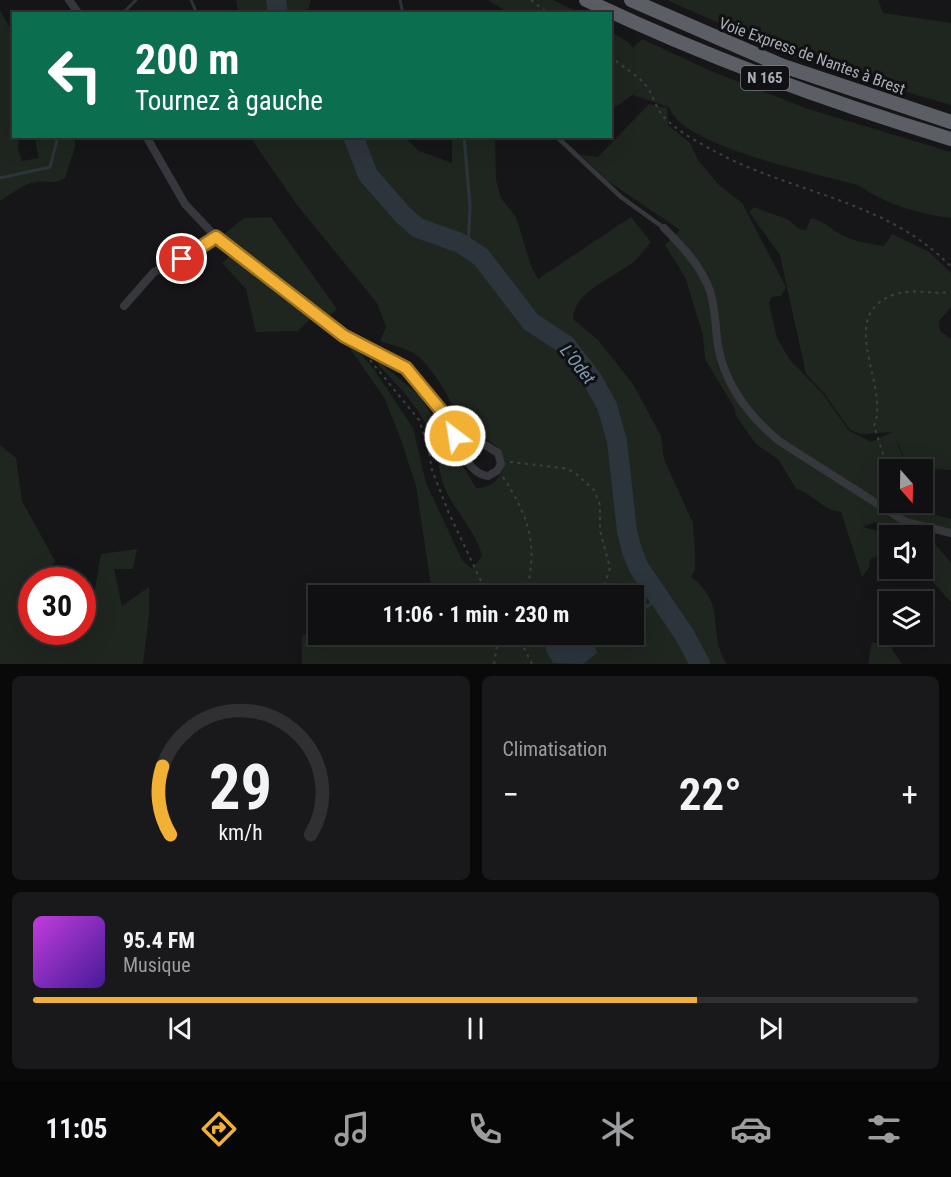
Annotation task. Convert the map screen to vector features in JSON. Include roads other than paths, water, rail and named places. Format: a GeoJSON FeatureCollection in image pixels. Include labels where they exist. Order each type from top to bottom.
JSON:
{"type":"FeatureCollection","features":[{"type":"Feature","properties":{"kind":"highway","name":"Voie Express de Nantes à Brest"},"geometry":{"type":"LineString","coordinates":[[586,0],[612,12]]}},
{"type":"Feature","properties":{"kind":"highway","name":"Voie Express de Nantes à Brest"},"geometry":{"type":"LineString","coordinates":[[631,0],[783,66],[951,122]]}},
{"type":"Feature","properties":{"kind":"highway","name":"Voie Express de Nantes à Brest"},"geometry":{"type":"LineString","coordinates":[[612,12],[668,38],[791,88],[951,139]]}},
{"type":"Feature","properties":{"kind":"street"},"geometry":{"type":"LineString","coordinates":[[147,138],[181,197],[216,237],[344,336],[406,368],[453,425],[493,448],[500,465],[489,477],[476,472],[455,436],[453,425]]}},
{"type":"Feature","properties":{"kind":"street"},"geometry":{"type":"LineString","coordinates":[[664,228],[684,249],[702,275],[713,300],[718,349],[726,370],[739,397],[763,427],[786,446],[893,515],[914,525],[951,533]]}},
{"type":"Feature","properties":{"kind":"street"},"geometry":{"type":"LineString","coordinates":[[124,306],[154,272],[216,237]]}},
{"type":"Feature","properties":{"kind":"lane"},"geometry":{"type":"LineString","coordinates":[[558,138],[621,197],[664,228]]}},
{"type":"Feature","properties":{"kind":"waterway"},"geometry":{"type":"LineString","coordinates":[[124,12],[136,0]]}},
{"type":"Feature","properties":{"kind":"waterway"},"geometry":{"type":"LineString","coordinates":[[191,0],[196,12]]}},
{"type":"Feature","properties":{"kind":"waterway","name":"L'Odet"},"geometry":{"type":"LineString","coordinates":[[276,0],[278,12]]}},
{"type":"Feature","properties":{"kind":"waterway"},"geometry":{"type":"LineString","coordinates":[[400,0],[403,12]]}},
{"type":"Feature","properties":{"kind":"waterway"},"geometry":{"type":"LineString","coordinates":[[0,178],[50,167],[57,138]]}},
{"type":"Feature","properties":{"kind":"waterway","name":"L'Odet"},"geometry":{"type":"LineString","coordinates":[[354,138],[368,175],[403,215],[418,228],[460,243],[481,257],[531,322],[566,345],[592,379],[607,406],[617,441],[627,531],[632,551],[639,568],[684,634],[700,664]]}},
{"type":"Feature","properties":{"kind":"waterway"},"geometry":{"type":"LineString","coordinates":[[464,138],[470,206],[468,248]]}},
{"type":"Feature","properties":{"kind":"waterway"},"geometry":{"type":"LineString","coordinates":[[644,608],[661,598]]}}]}
